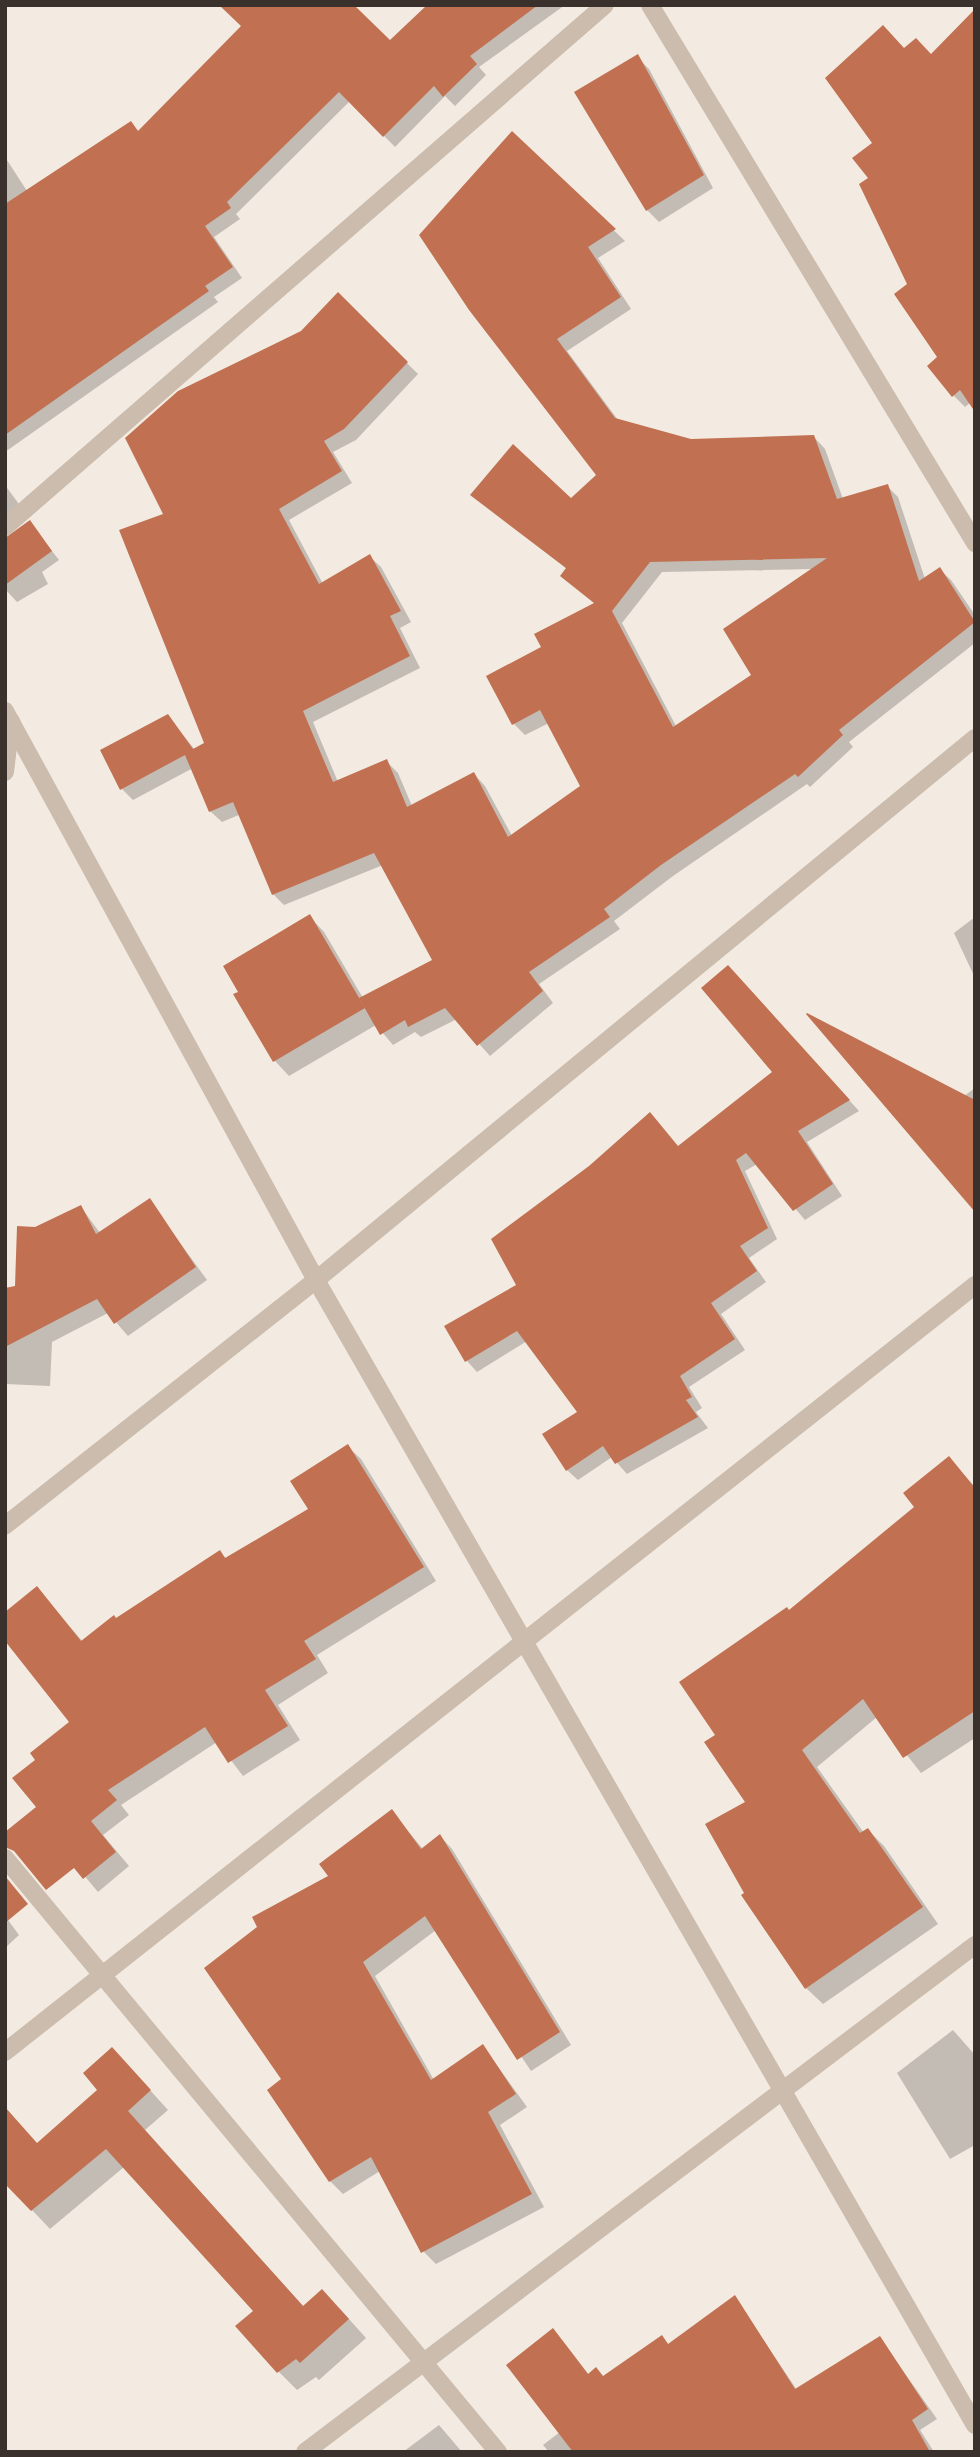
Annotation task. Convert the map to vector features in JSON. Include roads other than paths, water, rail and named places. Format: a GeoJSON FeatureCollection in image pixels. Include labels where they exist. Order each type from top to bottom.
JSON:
{"type":"FeatureCollection","features":[{"type":"Feature","properties":{"kind":"street"},"geometry":{"type":"LineString","coordinates":[[5,527],[605,5]]}},
{"type":"Feature","properties":{"kind":"street"},"geometry":{"type":"LineString","coordinates":[[650,5],[975,543]]}},
{"type":"Feature","properties":{"kind":"street"},"geometry":{"type":"LineString","coordinates":[[5,772],[8,716]]}},
{"type":"Feature","properties":{"kind":"street"},"geometry":{"type":"LineString","coordinates":[[8,716],[316,1280],[975,2425]]}},
{"type":"Feature","properties":{"kind":"street"},"geometry":{"type":"LineString","coordinates":[[5,1527],[316,1280],[975,737]]}},
{"type":"Feature","properties":{"kind":"street"},"geometry":{"type":"LineString","coordinates":[[5,2052],[975,1285]]}},
{"type":"Feature","properties":{"kind":"street"},"geometry":{"type":"LineString","coordinates":[[5,1858],[421,2364],[498,2452]]}},
{"type":"Feature","properties":{"kind":"street"},"geometry":{"type":"LineString","coordinates":[[305,2452],[975,1945]]}}]}
